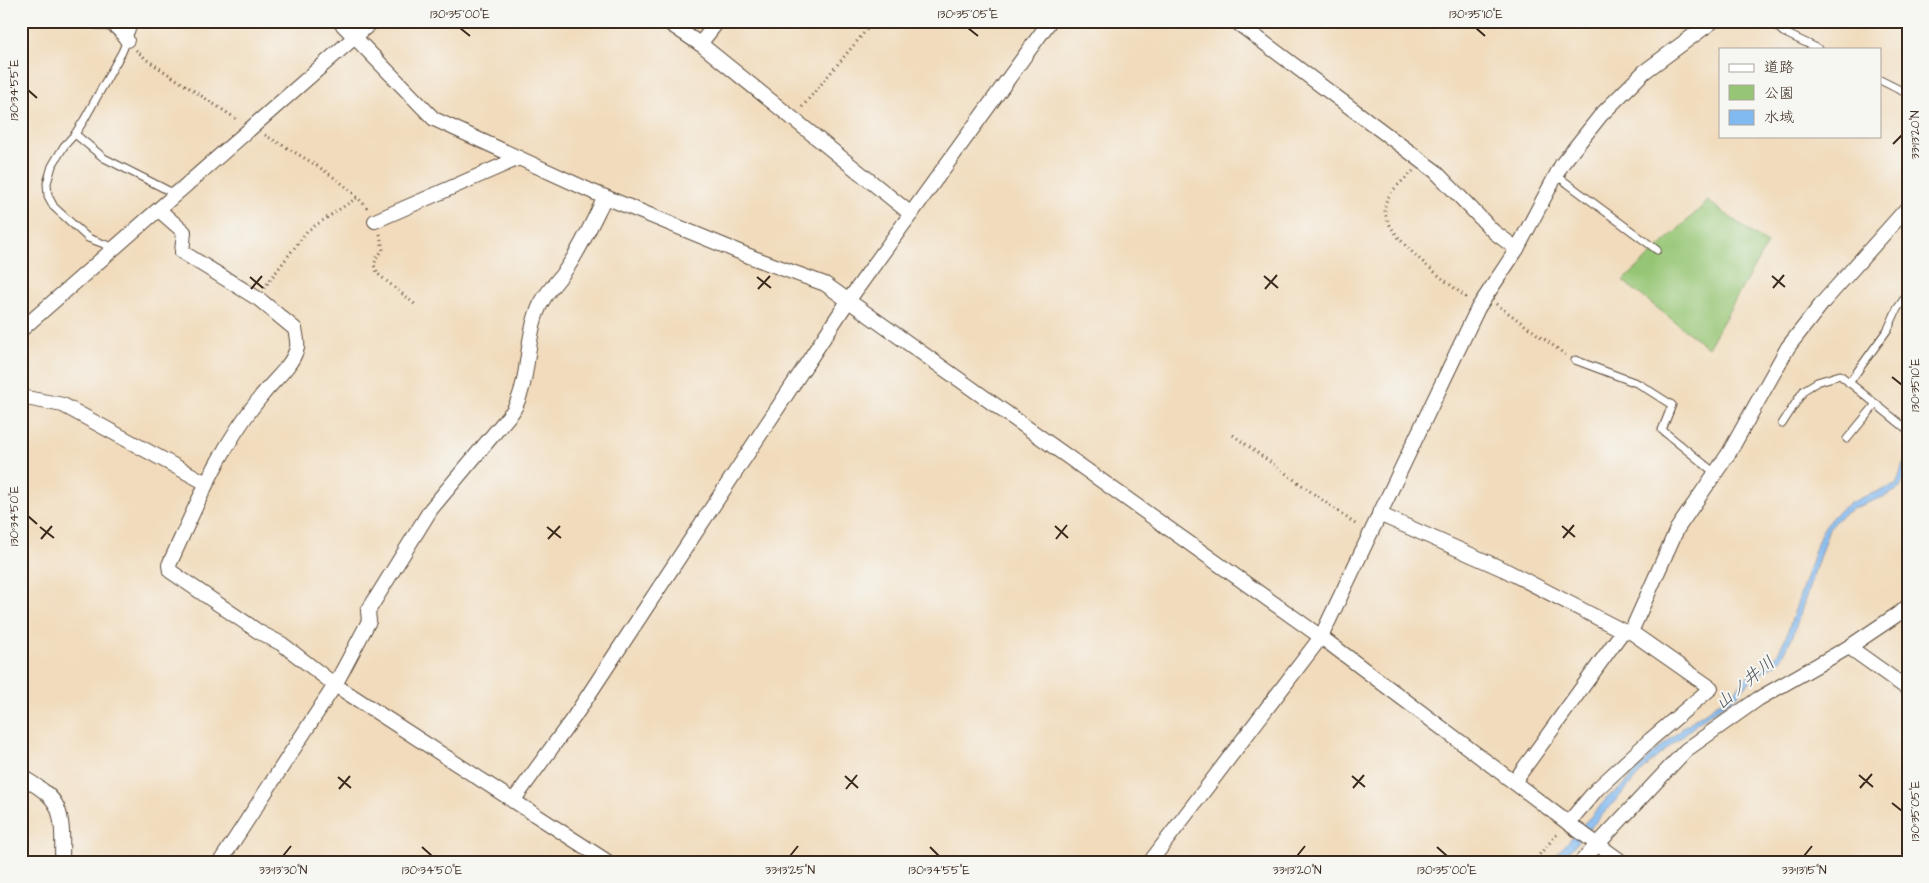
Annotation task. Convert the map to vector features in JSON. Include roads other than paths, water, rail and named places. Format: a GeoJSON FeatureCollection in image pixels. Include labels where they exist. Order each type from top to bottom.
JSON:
{"type":"FeatureCollection","features":[{"type":"Feature","properties":{"kind":"street"},"geometry":{"type":"LineString","coordinates":[[94,21],[110,22],[118,28],[127,40]]}},
{"type":"Feature","properties":{"kind":"street"},"geometry":{"type":"LineString","coordinates":[[339,21],[434,120],[605,197],[754,258],[825,284],[1321,637],[1622,862]]}},
{"type":"Feature","properties":{"kind":"street"},"geometry":{"type":"LineString","coordinates":[[21,330],[374,21]]}},
{"type":"Feature","properties":{"kind":"street"},"geometry":{"type":"LineString","coordinates":[[666,21],[700,44],[911,214]]}},
{"type":"Feature","properties":{"kind":"street"},"geometry":{"type":"LineString","coordinates":[[700,44],[718,21]]}},
{"type":"Feature","properties":{"kind":"street"},"geometry":{"type":"LineString","coordinates":[[513,801],[574,717],[848,301],[1050,21]]}},
{"type":"Feature","properties":{"kind":"street"},"geometry":{"type":"LineString","coordinates":[[1235,21],[1435,171],[1494,232],[1517,249]]}},
{"type":"Feature","properties":{"kind":"street"},"geometry":{"type":"LineString","coordinates":[[1150,862],[1321,637],[1378,514],[1482,302],[1517,249],[1562,164],[1601,115],[1638,78],[1712,21]]}},
{"type":"Feature","properties":{"kind":"street"},"geometry":{"type":"LineString","coordinates":[[375,221],[519,158]]}},
{"type":"Feature","properties":{"kind":"street"},"geometry":{"type":"LineString","coordinates":[[220,862],[336,684],[369,621],[368,612],[431,509],[513,411],[521,398],[535,317],[543,296],[566,268],[586,236],[605,197]]}},
{"type":"Feature","properties":{"kind":"street"},"geometry":{"type":"LineString","coordinates":[[1514,782],[1627,632],[1677,529],[1728,453],[1788,347],[1824,300],[1908,207]]}},
{"type":"Feature","properties":{"kind":"street"},"geometry":{"type":"LineString","coordinates":[[159,210],[184,232],[182,252],[260,300],[295,329],[297,348],[287,366],[262,394],[229,440],[206,483],[169,564],[170,571],[259,632],[282,644],[336,684],[513,801],[591,857],[608,862]]}},
{"type":"Feature","properties":{"kind":"street"},"geometry":{"type":"LineString","coordinates":[[21,397],[63,404],[206,483]]}},
{"type":"Feature","properties":{"kind":"street"},"geometry":{"type":"LineString","coordinates":[[1378,514],[1505,570],[1627,632],[1711,688],[1650,740],[1597,789],[1568,823]]}},
{"type":"Feature","properties":{"kind":"street"},"geometry":{"type":"LineString","coordinates":[[1581,862],[1686,750],[1758,699],[1849,647],[1908,606]]}},
{"type":"Feature","properties":{"kind":"street"},"geometry":{"type":"LineString","coordinates":[[1849,647],[1908,689]]}},
{"type":"Feature","properties":{"kind":"street"},"geometry":{"type":"LineString","coordinates":[[21,776],[44,792],[57,806],[62,835],[62,862]]}},
{"type":"Feature","properties":{"kind":"lane"},"geometry":{"type":"LineString","coordinates":[[115,248],[88,238],[54,207],[48,196],[47,183],[52,166],[64,146],[75,134],[122,52],[135,21]]}},
{"type":"Feature","properties":{"kind":"lane"},"geometry":{"type":"LineString","coordinates":[[1771,21],[1783,32],[1818,48]]}},
{"type":"Feature","properties":{"kind":"lane"},"geometry":{"type":"LineString","coordinates":[[1882,81],[1908,94]]}},
{"type":"Feature","properties":{"kind":"lane"},"geometry":{"type":"LineString","coordinates":[[75,134],[104,158],[177,194]]}},
{"type":"Feature","properties":{"kind":"lane"},"geometry":{"type":"LineString","coordinates":[[1556,175],[1657,250]]}},
{"type":"Feature","properties":{"kind":"lane"},"geometry":{"type":"LineString","coordinates":[[1849,383],[1888,329],[1896,310],[1908,293]]}},
{"type":"Feature","properties":{"kind":"lane"},"geometry":{"type":"LineString","coordinates":[[1575,360],[1639,384],[1672,405],[1662,430],[1715,473]]}},
{"type":"Feature","properties":{"kind":"lane"},"geometry":{"type":"LineString","coordinates":[[1782,424],[1804,390],[1817,382],[1840,375],[1908,430]]}},
{"type":"Feature","properties":{"kind":"lane"},"geometry":{"type":"LineString","coordinates":[[1847,439],[1876,404]]}},
{"type":"Feature","properties":{"kind":"water","name":"山ノ井川"},"geometry":{"type":"Polygon","coordinates":[[[1908,452],[1908,469],[1900,488],[1846,513],[1829,528],[1793,635],[1783,656],[1776,664],[1753,678],[1737,696],[1704,718],[1650,763],[1559,862],[1550,862],[1609,796],[1620,789],[1652,755],[1685,726],[1734,692],[1750,673],[1777,655],[1786,637],[1820,535],[1827,524],[1852,502],[1896,485],[1908,452]]]}}]}
